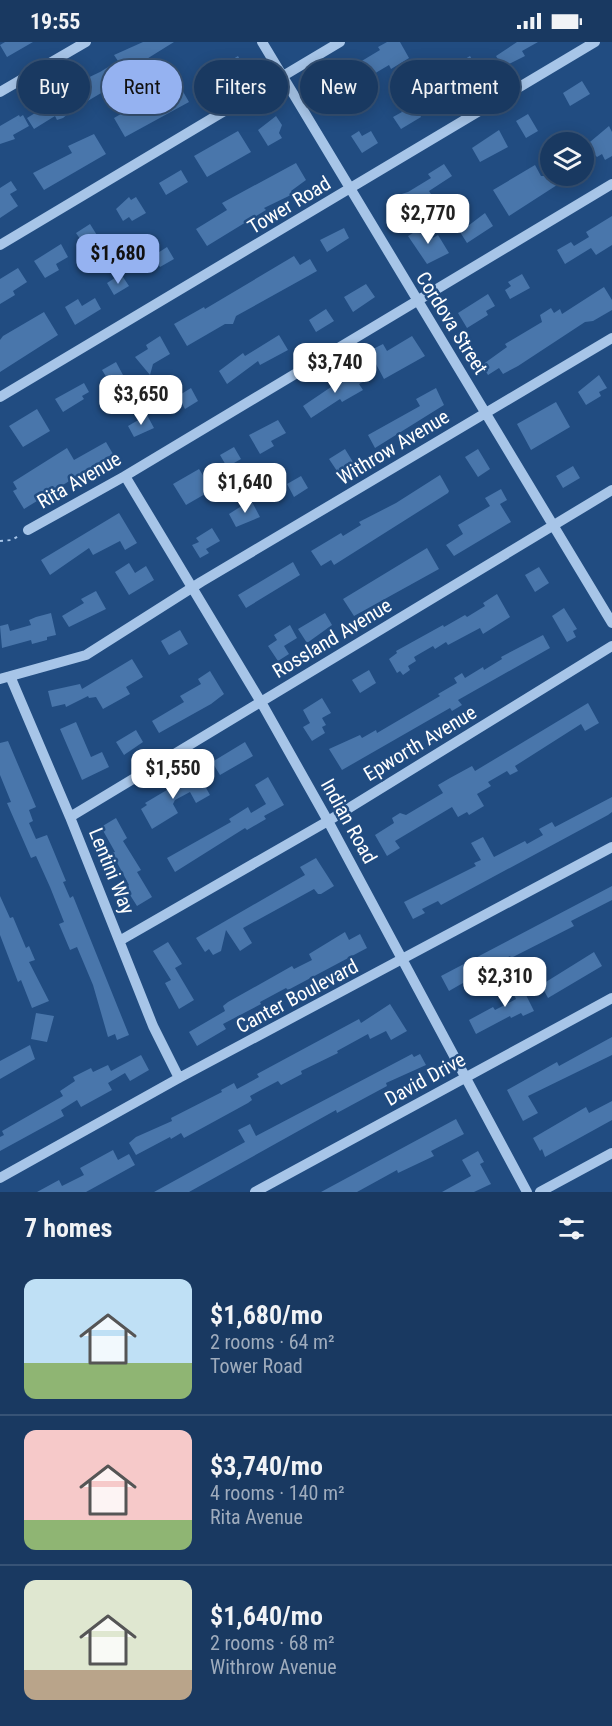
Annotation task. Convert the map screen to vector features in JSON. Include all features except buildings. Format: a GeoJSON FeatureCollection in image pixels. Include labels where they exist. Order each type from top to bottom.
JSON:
{"type":"FeatureCollection","features":[{"type":"Feature","properties":{"kind":"street"},"geometry":{"type":"LineString","coordinates":[[0,92],[86,42]]}},
{"type":"Feature","properties":{"kind":"street","name":"Cordova Street"},"geometry":{"type":"LineString","coordinates":[[262,42],[273,60]]}},
{"type":"Feature","properties":{"kind":"street"},"geometry":{"type":"LineString","coordinates":[[288,72],[339,42]]}},
{"type":"Feature","properties":{"kind":"street","name":"Tower Road"},"geometry":{"type":"LineString","coordinates":[[0,397],[595,42]]}},
{"type":"Feature","properties":{"kind":"street","name":"Cordova Street"},"geometry":{"type":"LineString","coordinates":[[288,86],[612,622]]}},
{"type":"Feature","properties":{"kind":"street"},"geometry":{"type":"LineString","coordinates":[[0,245],[219,114]]}},
{"type":"Feature","properties":{"kind":"street","name":"Rita Avenue"},"geometry":{"type":"LineString","coordinates":[[28,530],[124,476],[612,184]]}},
{"type":"Feature","properties":{"kind":"street","name":"Withrow Avenue"},"geometry":{"type":"LineString","coordinates":[[5,678],[86,655],[193,588],[612,338]]}},
{"type":"Feature","properties":{"kind":"street","name":"Indian Road"},"geometry":{"type":"LineString","coordinates":[[124,476],[261,702],[328,820],[527,1192]]}},
{"type":"Feature","properties":{"kind":"street","name":"Rossland Avenue"},"geometry":{"type":"LineString","coordinates":[[70,817],[612,490]]}},
{"type":"Feature","properties":{"kind":"street","name":"Epworth Avenue"},"geometry":{"type":"LineString","coordinates":[[121,940],[328,820],[612,646]]}},
{"type":"Feature","properties":{"kind":"street","name":"Lentini Way"},"geometry":{"type":"LineString","coordinates":[[5,678],[70,817],[121,940],[153,1026],[179,1078]]}},
{"type":"Feature","properties":{"kind":"street","name":"Canter Boulevard"},"geometry":{"type":"LineString","coordinates":[[0,1178],[179,1078],[612,847]]}},
{"type":"Feature","properties":{"kind":"street","name":"David Drive"},"geometry":{"type":"LineString","coordinates":[[255,1192],[612,998]]}},
{"type":"Feature","properties":{"kind":"street"},"geometry":{"type":"LineString","coordinates":[[540,1192],[612,1153]]}},
{"type":"Feature","properties":{"kind":"path"},"geometry":{"type":"LineString","coordinates":[[0,540],[12,540],[28,530]]}}]}
